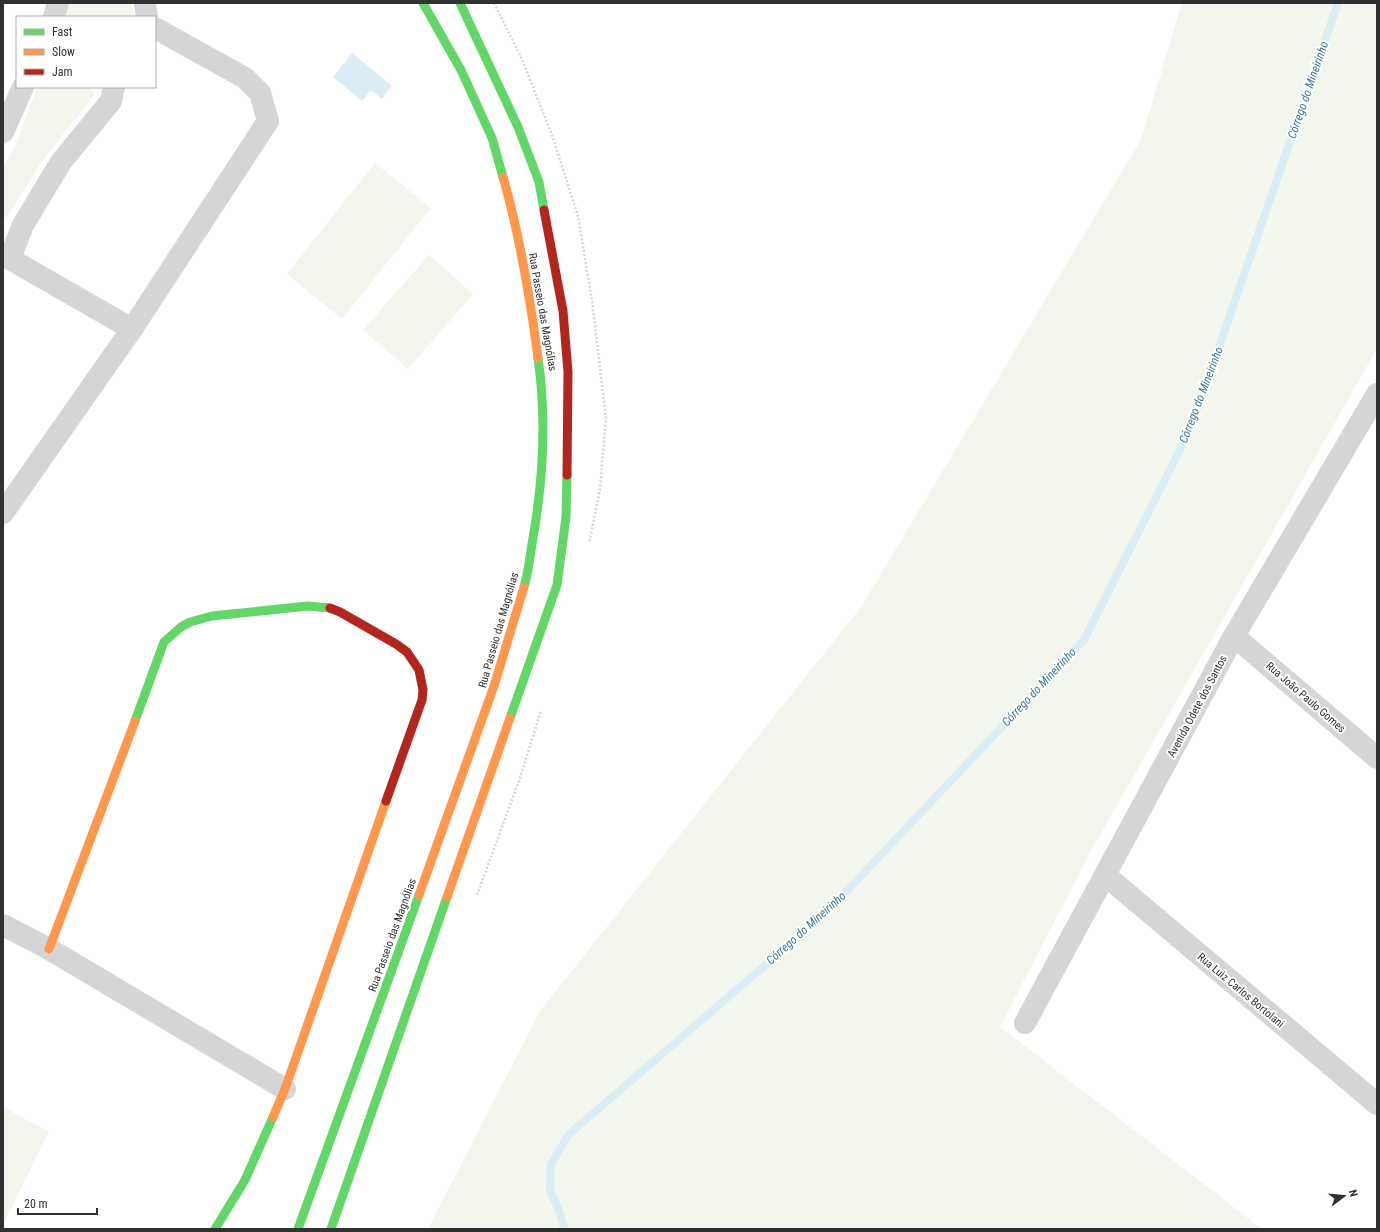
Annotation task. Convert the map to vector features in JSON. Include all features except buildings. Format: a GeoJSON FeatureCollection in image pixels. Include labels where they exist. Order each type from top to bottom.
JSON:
{"type":"FeatureCollection","features":[{"type":"Feature","properties":{"kind":"street"},"geometry":{"type":"LineString","coordinates":[[145,3],[147,16]]}},
{"type":"Feature","properties":{"kind":"street","name":"Rua Passeio das Magnólias"},"geometry":{"type":"LineString","coordinates":[[298,1229],[494,686],[525,585],[539,504],[543,452],[542,383],[533,319],[511,205],[492,138],[461,70],[423,3]]}},
{"type":"Feature","properties":{"kind":"street","name":"Rua Passeio das Magnólias"},"geometry":{"type":"LineString","coordinates":[[331,1229],[557,585],[566,517],[568,448],[568,372],[566,344],[563,311],[539,182],[518,126],[460,3]]}},
{"type":"Feature","properties":{"kind":"street"},"geometry":{"type":"LineString","coordinates":[[3,512],[132,329],[268,121],[260,93],[245,78],[156,29]]}},
{"type":"Feature","properties":{"kind":"street"},"geometry":{"type":"LineString","coordinates":[[3,132],[22,88]]}},
{"type":"Feature","properties":{"kind":"street"},"geometry":{"type":"LineString","coordinates":[[114,88],[111,101],[61,162],[6,256],[132,329]]}},
{"type":"Feature","properties":{"kind":"street","name":"Avenida Odete dos Santos"},"geometry":{"type":"LineString","coordinates":[[1025,1023],[1234,636],[1375,401]]}},
{"type":"Feature","properties":{"kind":"street"},"geometry":{"type":"LineString","coordinates":[[49,949],[164,642],[172,634],[190,622],[212,616],[319,606],[340,612],[396,644],[407,652],[419,670],[423,690],[422,700],[285,1089],[245,1180],[215,1229]]}},
{"type":"Feature","properties":{"kind":"street","name":"Rua João Paulo Gomes"},"geometry":{"type":"LineString","coordinates":[[1234,636],[1377,758]]}},
{"type":"Feature","properties":{"kind":"street","name":"Rua Luiz Carlos Bortolani"},"geometry":{"type":"LineString","coordinates":[[1106,875],[1377,1104]]}},
{"type":"Feature","properties":{"kind":"street"},"geometry":{"type":"LineString","coordinates":[[3,925],[49,949],[285,1089]]}},
{"type":"Feature","properties":{"kind":"shaded area"},"geometry":{"type":"Polygon","coordinates":[[[71,3],[130,3],[136,16],[65,16],[71,3]]]}},
{"type":"Feature","properties":{"kind":"shaded area"},"geometry":{"type":"Polygon","coordinates":[[[1182,3],[1377,3],[1377,349],[1092,849],[1000,1027],[1262,1229],[428,1229],[540,1011],[861,607],[1141,140],[1182,3]]]}},
{"type":"Feature","properties":{"kind":"shaded area"},"geometry":{"type":"Polygon","coordinates":[[[352,53],[392,86],[382,99],[371,90],[362,101],[333,77],[352,53]]]}},
{"type":"Feature","properties":{"kind":"shaded area"},"geometry":{"type":"Polygon","coordinates":[[[36,88],[89,88],[95,92],[40,164],[8,216],[3,219],[3,168],[16,143],[34,97],[36,88]]]}},
{"type":"Feature","properties":{"kind":"shaded area"},"geometry":{"type":"Polygon","coordinates":[[[375,163],[431,208],[342,319],[287,274],[375,163]]]}},
{"type":"Feature","properties":{"kind":"shaded area"},"geometry":{"type":"Polygon","coordinates":[[[429,255],[473,294],[408,369],[363,330],[429,255]]]}},
{"type":"Feature","properties":{"kind":"shaded area"},"geometry":{"type":"Polygon","coordinates":[[[3,1107],[49,1132],[3,1225],[3,1107]]]}},
{"type":"Feature","properties":{"kind":"waterway","name":"Córrego do Mineirinho"},"geometry":{"type":"LineString","coordinates":[[563,1229],[564,1227],[557,1205],[550,1191],[551,1164],[569,1134],[827,912],[1084,640],[1191,428],[1338,3]]}},
{"type":"Feature","properties":{"kind":"traffic: fast"},"geometry":{"type":"LineString","coordinates":[[423,3],[461,70],[492,138],[503,177]]}},
{"type":"Feature","properties":{"kind":"traffic: fast"},"geometry":{"type":"LineString","coordinates":[[460,3],[518,127],[539,182],[544,210]]}},
{"type":"Feature","properties":{"kind":"traffic: fast"},"geometry":{"type":"LineString","coordinates":[[524,587],[536,521],[541,475],[543,428],[541,381],[538,358]]}},
{"type":"Feature","properties":{"kind":"traffic: fast"},"geometry":{"type":"LineString","coordinates":[[510,718],[557,585],[566,517],[567,475]]}},
{"type":"Feature","properties":{"kind":"traffic: fast"},"geometry":{"type":"LineString","coordinates":[[135,721],[164,642],[181,627],[190,622],[212,616],[308,606],[330,608]]}},
{"type":"Feature","properties":{"kind":"traffic: fast"},"geometry":{"type":"LineString","coordinates":[[298,1229],[419,895]]}},
{"type":"Feature","properties":{"kind":"traffic: fast"},"geometry":{"type":"LineString","coordinates":[[331,1229],[447,897]]}},
{"type":"Feature","properties":{"kind":"traffic: fast"},"geometry":{"type":"LineString","coordinates":[[215,1229],[245,1180],[273,1117]]}},
{"type":"Feature","properties":{"kind":"traffic: slow"},"geometry":{"type":"LineString","coordinates":[[503,177],[515,222],[524,267],[538,358]]}},
{"type":"Feature","properties":{"kind":"traffic: slow"},"geometry":{"type":"LineString","coordinates":[[419,895],[494,686],[524,587]]}},
{"type":"Feature","properties":{"kind":"traffic: slow"},"geometry":{"type":"LineString","coordinates":[[447,897],[510,718]]}},
{"type":"Feature","properties":{"kind":"traffic: slow"},"geometry":{"type":"LineString","coordinates":[[49,949],[135,721]]}},
{"type":"Feature","properties":{"kind":"traffic: slow"},"geometry":{"type":"LineString","coordinates":[[273,1117],[285,1089],[386,801]]}},
{"type":"Feature","properties":{"kind":"traffic: jam"},"geometry":{"type":"LineString","coordinates":[[544,210],[563,311],[568,372],[567,475]]}},
{"type":"Feature","properties":{"kind":"traffic: jam"},"geometry":{"type":"LineString","coordinates":[[330,608],[340,612],[396,644],[407,652],[419,670],[423,690],[422,700],[386,801]]}}]}
